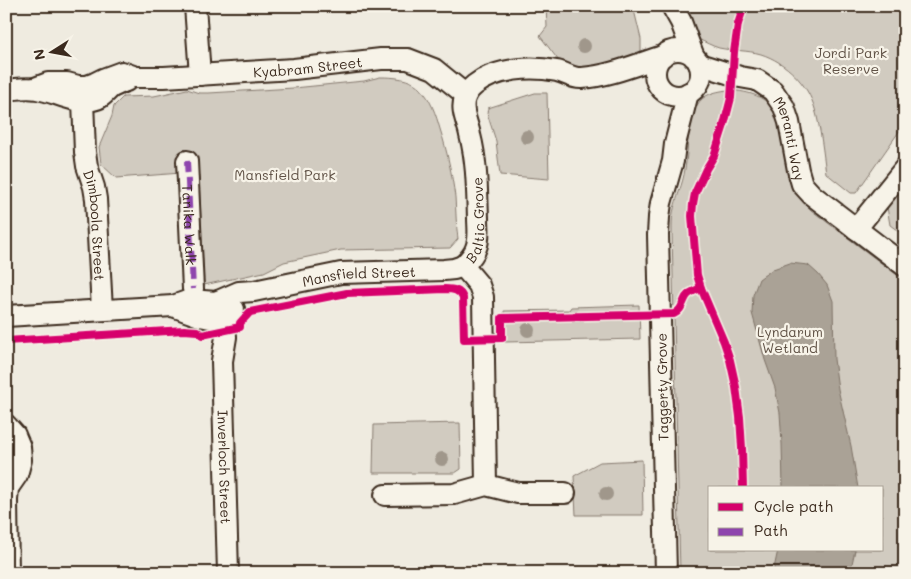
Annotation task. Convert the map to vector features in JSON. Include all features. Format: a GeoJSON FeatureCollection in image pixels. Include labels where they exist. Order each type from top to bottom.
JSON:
{"type":"FeatureCollection","features":[{"type":"Feature","properties":{"kind":"street"},"geometry":{"type":"LineString","coordinates":[[195,6],[200,75]]}},
{"type":"Feature","properties":{"kind":"street"},"geometry":{"type":"LineString","coordinates":[[662,89],[655,74],[658,61],[665,54],[674,24],[672,6],[681,22],[701,70],[699,83],[692,91]]}},
{"type":"Feature","properties":{"kind":"street"},"geometry":{"type":"LineString","coordinates":[[608,74],[675,50],[689,52],[697,60]]}},
{"type":"Feature","properties":{"kind":"street","name":"Kyabram Street"},"geometry":{"type":"LineString","coordinates":[[89,95],[103,96],[111,88],[136,77],[200,75],[381,59],[408,59],[434,69],[466,94]]}},
{"type":"Feature","properties":{"kind":"street","name":"Meranti Way"},"geometry":{"type":"LineString","coordinates":[[697,60],[740,77],[757,80],[773,91],[784,107],[802,184],[812,195],[905,266]]}},
{"type":"Feature","properties":{"kind":"street"},"geometry":{"type":"LineString","coordinates":[[466,94],[475,85],[490,76],[527,68],[560,72],[580,78],[626,73],[646,78],[676,96],[701,86],[740,77]]}},
{"type":"Feature","properties":{"kind":"street"},"geometry":{"type":"LineString","coordinates":[[6,90],[35,88],[74,100],[89,95]]}},
{"type":"Feature","properties":{"kind":"street","name":"Taggerty Grove"},"geometry":{"type":"LineString","coordinates":[[662,89],[669,102],[675,144]]}},
{"type":"Feature","properties":{"kind":"street","name":"Taggerty Grove"},"geometry":{"type":"LineString","coordinates":[[666,573],[658,235],[661,203],[673,160],[675,144],[692,91]]}},
{"type":"Feature","properties":{"kind":"street","name":"Baltic Grove"},"geometry":{"type":"LineString","coordinates":[[466,94],[463,106],[477,181],[478,238],[472,256],[463,266],[478,286],[483,297],[486,485]]}},
{"type":"Feature","properties":{"kind":"street","name":"Dimboola Street"},"geometry":{"type":"LineString","coordinates":[[89,95],[85,152],[96,199],[102,310]]}},
{"type":"Feature","properties":{"kind":"street","name":"Tanika Walk"},"geometry":{"type":"LineString","coordinates":[[187,161],[194,290]]}},
{"type":"Feature","properties":{"kind":"street"},"geometry":{"type":"LineString","coordinates":[[856,229],[905,168]]}},
{"type":"Feature","properties":{"kind":"street","name":"Mansfield Street"},"geometry":{"type":"LineString","coordinates":[[217,312],[239,292],[254,291],[341,273],[444,270],[463,266]]}},
{"type":"Feature","properties":{"kind":"street"},"geometry":{"type":"LineString","coordinates":[[6,316],[173,306],[202,316],[217,312]]}},
{"type":"Feature","properties":{"kind":"street","name":"Inverloch Street"},"geometry":{"type":"LineString","coordinates":[[217,312],[215,338],[222,361],[228,573]]}},
{"type":"Feature","properties":{"kind":"street"},"geometry":{"type":"LineString","coordinates":[[6,424],[15,434],[20,447],[21,460],[16,475],[8,488],[8,573]]}},
{"type":"Feature","properties":{"kind":"street"},"geometry":{"type":"LineString","coordinates":[[385,495],[454,494],[486,485],[518,493],[565,493]]}},
{"type":"Feature","properties":{"kind":"green space"},"geometry":{"type":"Polygon","coordinates":[[[546,6],[633,6],[641,39],[641,58],[611,61],[605,65],[582,71],[562,65],[540,36],[547,27],[546,6]]]}},
{"type":"Feature","properties":{"kind":"green space","name":"Jordi Park Reserve"},"geometry":{"type":"Polygon","coordinates":[[[687,6],[905,6],[905,123],[856,193],[851,193],[826,173],[815,109],[807,91],[795,75],[779,62],[761,54],[719,48],[698,39],[687,6]]]}},
{"type":"Feature","properties":{"kind":"green space","name":"Mansfield Park"},"geometry":{"type":"Polygon","coordinates":[[[380,77],[412,82],[424,92],[433,107],[447,154],[455,197],[458,239],[450,248],[341,250],[284,262],[264,272],[204,285],[199,175],[194,172],[116,178],[101,164],[99,147],[112,116],[114,106],[123,97],[154,96],[187,89],[199,93],[209,93],[294,88],[364,81],[380,77]]]}},
{"type":"Feature","properties":{"kind":"green space","name":"Lyndarum Wetland"},"geometry":{"type":"Polygon","coordinates":[[[727,90],[744,92],[757,96],[766,102],[773,110],[777,119],[788,177],[798,196],[811,210],[905,281],[905,573],[680,573],[672,218],[684,175],[689,127],[693,112],[703,98],[710,94],[727,90]]]}},
{"type":"Feature","properties":{"kind":"green space"},"geometry":{"type":"Polygon","coordinates":[[[535,93],[547,93],[549,179],[500,175],[496,141],[487,113],[488,108],[535,93]]]}},
{"type":"Feature","properties":{"kind":"green space"},"geometry":{"type":"Polygon","coordinates":[[[905,184],[905,236],[890,225],[887,207],[905,184]]]}},
{"type":"Feature","properties":{"kind":"green space"},"geometry":{"type":"Polygon","coordinates":[[[639,305],[640,339],[505,342],[504,311],[569,310],[571,307],[639,305]]]}},
{"type":"Feature","properties":{"kind":"green space"},"geometry":{"type":"Polygon","coordinates":[[[460,423],[461,469],[455,473],[373,473],[374,425],[460,423]]]}},
{"type":"Feature","properties":{"kind":"green space"},"geometry":{"type":"Polygon","coordinates":[[[642,460],[643,515],[576,515],[574,476],[600,462],[642,460]]]}},
{"type":"Feature","properties":{"kind":"shaded area"},"geometry":{"type":"Polygon","coordinates":[[[790,263],[808,265],[827,285],[833,301],[834,359],[838,389],[858,486],[783,486],[780,413],[775,388],[752,313],[753,295],[759,279],[773,269],[790,263]]]}},
{"type":"Feature","properties":{"kind":"shaded area"},"geometry":{"type":"Polygon","coordinates":[[[778,552],[855,552],[850,573],[773,573],[778,552]]]}},
{"type":"Feature","properties":{"kind":"marked path"},"geometry":{"type":"LineString","coordinates":[[187,161],[193,289]]}},
{"type":"Feature","properties":{"kind":"cycle path"},"geometry":{"type":"LineString","coordinates":[[743,486],[740,417],[736,387],[724,342],[697,275],[692,216],[695,193],[714,156],[731,98],[734,52],[738,24],[744,6]]}},
{"type":"Feature","properties":{"kind":"cycle path"},"geometry":{"type":"LineString","coordinates":[[6,341],[184,330],[197,331],[202,335],[240,327],[240,323],[250,312],[347,293],[445,289],[456,290],[463,298],[464,339],[502,338],[502,318],[674,314],[680,309],[687,295],[701,288]]}}]}
